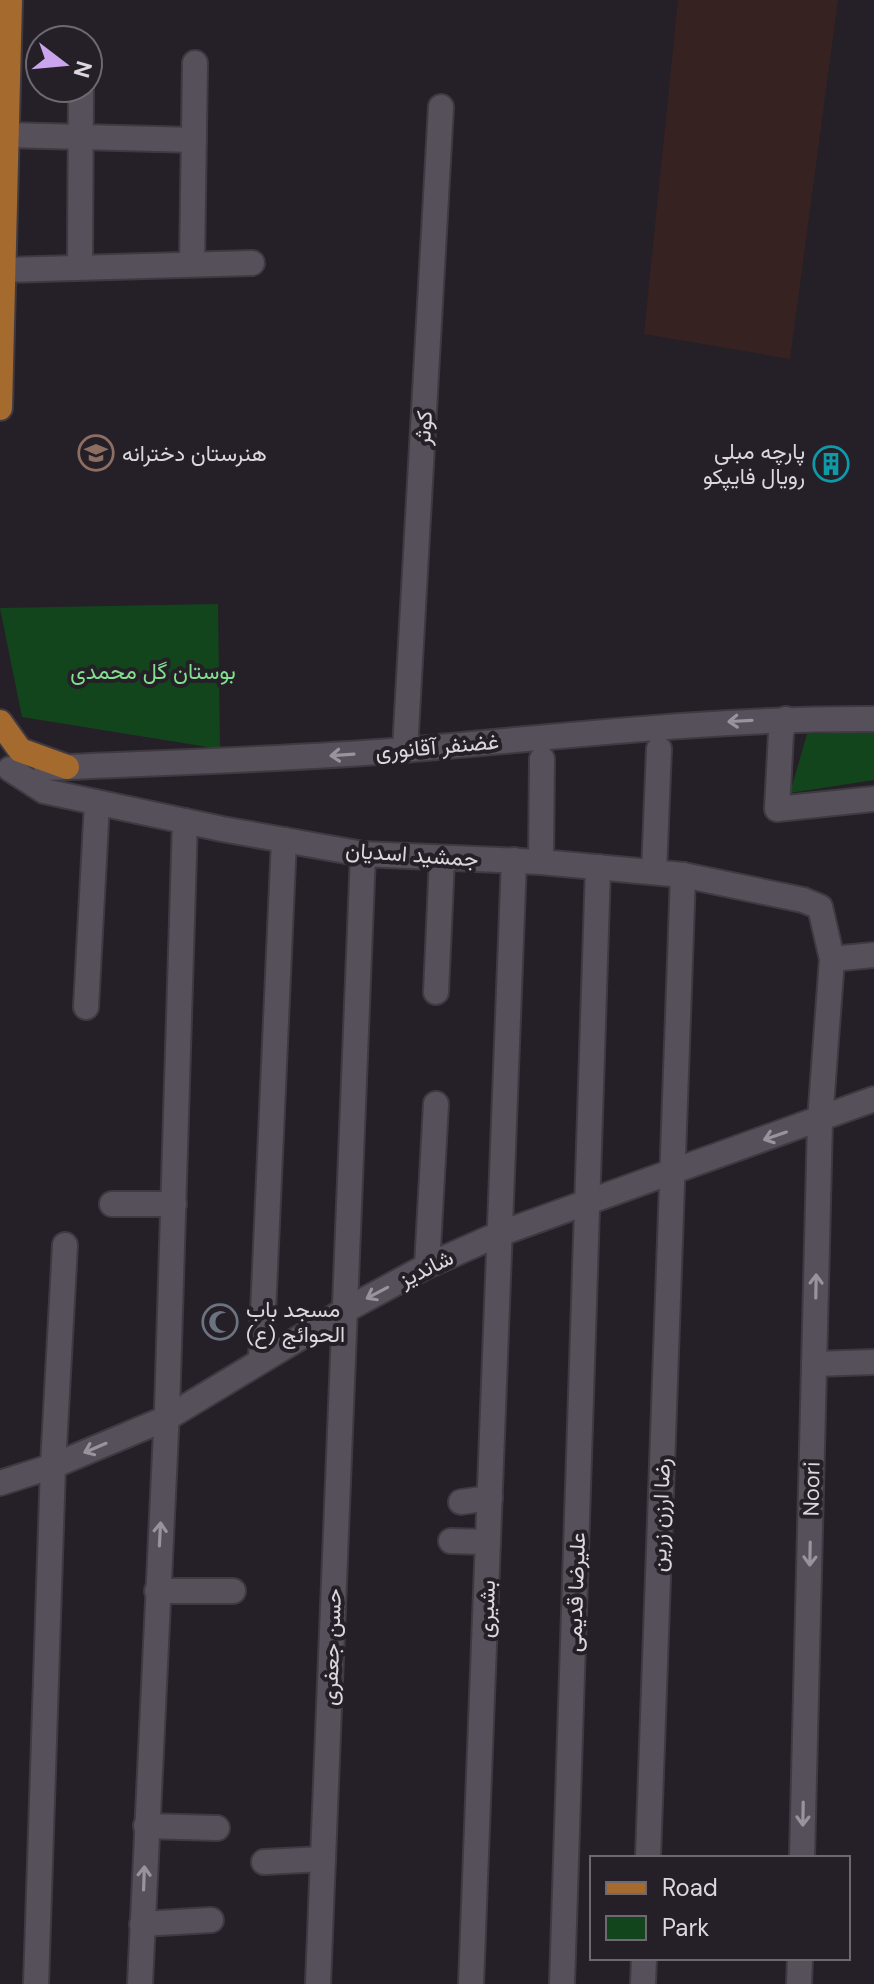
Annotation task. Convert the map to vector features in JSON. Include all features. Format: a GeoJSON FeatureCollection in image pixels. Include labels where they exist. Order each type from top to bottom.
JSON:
{"type":"FeatureCollection","features":[{"type":"Feature","properties":{"kind":"main road"},"geometry":{"type":"LineString","coordinates":[[0,408],[10,0]]}},
{"type":"Feature","properties":{"kind":"main road"},"geometry":{"type":"LineString","coordinates":[[0,722],[20,750],[67,767]]}},
{"type":"Feature","properties":{"kind":"street"},"geometry":{"type":"LineString","coordinates":[[192,264],[195,63]]}},
{"type":"Feature","properties":{"kind":"street"},"geometry":{"type":"LineString","coordinates":[[80,267],[81,104]]}},
{"type":"Feature","properties":{"kind":"street","name":"کوثر"},"geometry":{"type":"LineString","coordinates":[[405,750],[441,107]]}},
{"type":"Feature","properties":{"kind":"street"},"geometry":{"type":"LineString","coordinates":[[8,135],[194,140]]}},
{"type":"Feature","properties":{"kind":"street"},"geometry":{"type":"LineString","coordinates":[[3,270],[252,263]]}},
{"type":"Feature","properties":{"kind":"street"},"geometry":{"type":"LineString","coordinates":[[786,719],[781,733],[777,809],[874,799]]}},
{"type":"Feature","properties":{"kind":"street","name":"غضنفر آقانوری"},"geometry":{"type":"LineString","coordinates":[[5,770],[405,750],[645,727],[786,719],[874,719]]}},
{"type":"Feature","properties":{"kind":"street"},"geometry":{"type":"LineString","coordinates":[[654,872],[659,749]]}},
{"type":"Feature","properties":{"kind":"street"},"geometry":{"type":"LineString","coordinates":[[541,862],[542,759]]}},
{"type":"Feature","properties":{"kind":"street","name":"جمشید اسدیان"},"geometry":{"type":"LineString","coordinates":[[5,770],[44,791],[363,854],[514,860],[683,875],[803,900],[820,907]]}},
{"type":"Feature","properties":{"kind":"street"},"geometry":{"type":"LineString","coordinates":[[86,1007],[97,803]]}},
{"type":"Feature","properties":{"kind":"street"},"geometry":{"type":"LineString","coordinates":[[140,1984],[167,1418],[185,821]]}},
{"type":"Feature","properties":{"kind":"street"},"geometry":{"type":"LineString","coordinates":[[261,1358],[284,840]]}},
{"type":"Feature","properties":{"kind":"street","name":"حسن جعفری"},"geometry":{"type":"LineString","coordinates":[[318,1984],[363,854]]}},
{"type":"Feature","properties":{"kind":"street"},"geometry":{"type":"LineString","coordinates":[[436,992],[442,859]]}},
{"type":"Feature","properties":{"kind":"street","name":"بشیری"},"geometry":{"type":"LineString","coordinates":[[471,1984],[514,860]]}},
{"type":"Feature","properties":{"kind":"street","name":"علیرضا قدیمی"},"geometry":{"type":"LineString","coordinates":[[562,1984],[598,867]]}},
{"type":"Feature","properties":{"kind":"street","name":"رضا ارزن زرین"},"geometry":{"type":"LineString","coordinates":[[648,1856],[683,875]]}},
{"type":"Feature","properties":{"kind":"street","name":"Noori"},"geometry":{"type":"LineString","coordinates":[[802,1856],[820,1121],[832,959],[820,907]]}},
{"type":"Feature","properties":{"kind":"street"},"geometry":{"type":"LineString","coordinates":[[832,959],[874,955]]}},
{"type":"Feature","properties":{"kind":"street","name":"شاندیز"},"geometry":{"type":"LineString","coordinates":[[0,1483],[53,1466],[167,1418],[261,1358],[344,1311],[427,1266],[499,1234],[820,1121],[874,1099]]}},
{"type":"Feature","properties":{"kind":"street"},"geometry":{"type":"LineString","coordinates":[[427,1266],[436,1104]]}},
{"type":"Feature","properties":{"kind":"street"},"geometry":{"type":"LineString","coordinates":[[112,1204],[174,1204]]}},
{"type":"Feature","properties":{"kind":"street"},"geometry":{"type":"LineString","coordinates":[[36,1984],[53,1466],[65,1245]]}},
{"type":"Feature","properties":{"kind":"street"},"geometry":{"type":"LineString","coordinates":[[814,1364],[874,1362]]}},
{"type":"Feature","properties":{"kind":"street"},"geometry":{"type":"LineString","coordinates":[[461,1502],[490,1498]]}},
{"type":"Feature","properties":{"kind":"street"},"geometry":{"type":"LineString","coordinates":[[451,1541],[488,1542]]}},
{"type":"Feature","properties":{"kind":"street"},"geometry":{"type":"LineString","coordinates":[[157,1591],[233,1591]]}},
{"type":"Feature","properties":{"kind":"street"},"geometry":{"type":"LineString","coordinates":[[146,1826],[217,1828]]}},
{"type":"Feature","properties":{"kind":"street"},"geometry":{"type":"LineString","coordinates":[[264,1862],[323,1859]]}},
{"type":"Feature","properties":{"kind":"street"},"geometry":{"type":"LineString","coordinates":[[142,1924],[211,1920]]}},
{"type":"Feature","properties":{"kind":"street"},"geometry":{"type":"LineString","coordinates":[[643,1984],[644,1960]]}},
{"type":"Feature","properties":{"kind":"street"},"geometry":{"type":"LineString","coordinates":[[799,1984],[800,1960]]}},
{"type":"Feature","properties":{"kind":"shaded area"},"geometry":{"type":"Polygon","coordinates":[[[678,0],[838,0],[790,359],[644,334],[678,0]]]}},
{"type":"Feature","properties":{"kind":"green space","name":"بوستان گل محمدی"},"geometry":{"type":"Polygon","coordinates":[[[218,604],[220,749],[22,717],[0,608],[218,604]]]}},
{"type":"Feature","properties":{"kind":"green space"},"geometry":{"type":"Polygon","coordinates":[[[874,731],[874,780],[790,793],[807,734],[874,731]]]}},
{"type":"Feature","properties":{"kind":"place","name":"هنرستان دخترانه"},"geometry":{"type":"Point","coordinates":[96,453]}},
{"type":"Feature","properties":{"kind":"place","name":"پارچه مبلی رویال فایپکو"},"geometry":{"type":"Point","coordinates":[831,464]}},
{"type":"Feature","properties":{"kind":"place","name":"مسجد باب الحوائج (ع)"},"geometry":{"type":"Point","coordinates":[220,1322]}}]}
